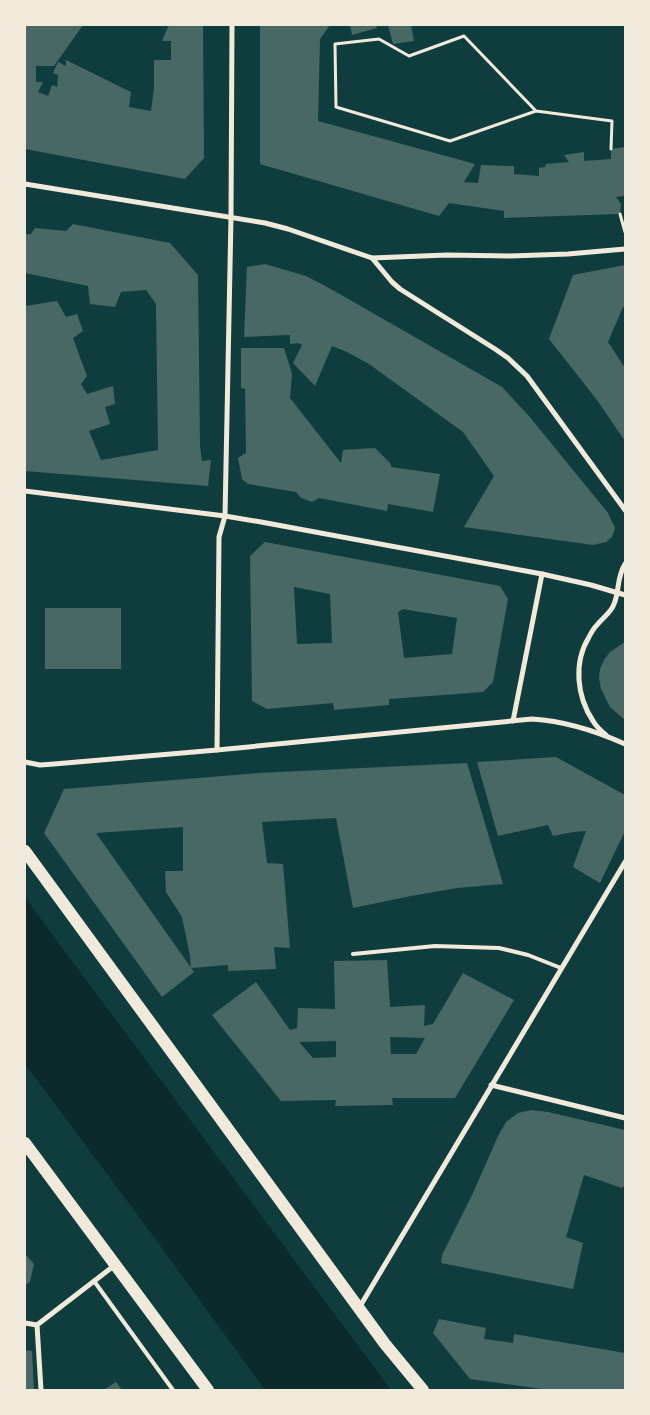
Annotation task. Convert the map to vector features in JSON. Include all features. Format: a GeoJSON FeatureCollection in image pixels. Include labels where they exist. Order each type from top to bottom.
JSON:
{"type":"FeatureCollection","features":[{"type":"Feature","properties":{"kind":"main road"},"geometry":{"type":"LineString","coordinates":[[25,851],[385,1344],[423,1390]]}},
{"type":"Feature","properties":{"kind":"main road"},"geometry":{"type":"LineString","coordinates":[[25,1143],[208,1390]]}},
{"type":"Feature","properties":{"kind":"street"},"geometry":{"type":"LineString","coordinates":[[217,750],[219,537],[226,516],[232,25]]}},
{"type":"Feature","properties":{"kind":"street"},"geometry":{"type":"LineString","coordinates":[[25,184],[265,222],[372,258],[568,254],[625,249]]}},
{"type":"Feature","properties":{"kind":"street"},"geometry":{"type":"LineString","coordinates":[[372,258],[400,289],[495,349],[508,358],[527,376],[625,510]]}},
{"type":"Feature","properties":{"kind":"street"},"geometry":{"type":"LineString","coordinates":[[25,491],[226,516],[542,574],[625,595]]}},
{"type":"Feature","properties":{"kind":"street"},"geometry":{"type":"LineString","coordinates":[[606,735],[594,722],[585,707],[580,690],[579,673],[581,656],[587,639],[597,624],[610,612],[615,603],[618,583],[625,564]]}},
{"type":"Feature","properties":{"kind":"street"},"geometry":{"type":"LineString","coordinates":[[513,720],[542,574]]}},
{"type":"Feature","properties":{"kind":"street"},"geometry":{"type":"LineString","coordinates":[[25,762],[40,765],[217,750],[532,719],[551,720],[606,735],[625,744]]}},
{"type":"Feature","properties":{"kind":"street"},"geometry":{"type":"LineString","coordinates":[[359,1308],[490,1085],[625,862]]}},
{"type":"Feature","properties":{"kind":"street"},"geometry":{"type":"LineString","coordinates":[[490,1085],[625,1118]]}},
{"type":"Feature","properties":{"kind":"street"},"geometry":{"type":"LineString","coordinates":[[25,1323],[37,1324],[115,1265]]}},
{"type":"Feature","properties":{"kind":"street"},"geometry":{"type":"LineString","coordinates":[[37,1324],[41,1390]]}},
{"type":"Feature","properties":{"kind":"lane"},"geometry":{"type":"LineString","coordinates":[[353,954],[434,946],[499,948],[528,955],[561,968]]}},
{"type":"Feature","properties":{"kind":"lane"},"geometry":{"type":"LineString","coordinates":[[94,1281],[173,1390]]}},
{"type":"Feature","properties":{"kind":"path"},"geometry":{"type":"LineString","coordinates":[[536,111],[464,36],[409,56],[379,39],[335,44],[336,107],[450,141],[536,111],[612,121],[611,149]]}},
{"type":"Feature","properties":{"kind":"path"},"geometry":{"type":"LineString","coordinates":[[620,214],[625,232]]}},
{"type":"Feature","properties":{"kind":"water"},"geometry":{"type":"Polygon","coordinates":[[[25,897],[391,1390],[265,1390],[25,1064],[25,897]]]}},
{"type":"Feature","properties":{"kind":"building"},"geometry":{"type":"Polygon","coordinates":[[[25,25],[83,25],[54,66],[36,66],[36,82],[43,82],[38,92],[48,96],[52,85],[57,87],[58,75],[53,73],[58,62],[66,66],[66,60],[131,92],[129,107],[151,111],[154,88],[154,60],[171,60],[171,41],[162,41],[169,25],[203,25],[204,158],[185,179],[25,149],[25,25]]]}},
{"type":"Feature","properties":{"kind":"building"},"geometry":{"type":"Polygon","coordinates":[[[260,25],[330,25],[320,39],[318,121],[475,164],[464,182],[478,183],[481,165],[514,166],[514,174],[539,176],[539,168],[545,167],[546,164],[569,162],[564,155],[584,152],[584,161],[611,159],[611,149],[625,147],[625,196],[616,197],[621,204],[620,214],[504,218],[504,211],[449,203],[439,216],[260,164],[260,25]]]}},
{"type":"Feature","properties":{"kind":"building"},"geometry":{"type":"Polygon","coordinates":[[[350,25],[376,25],[377,28],[352,35],[350,25]]]}},
{"type":"Feature","properties":{"kind":"building"},"geometry":{"type":"Polygon","coordinates":[[[388,25],[411,25],[414,41],[393,44],[388,25]]]}},
{"type":"Feature","properties":{"kind":"building"},"geometry":{"type":"Polygon","coordinates":[[[73,224],[170,243],[198,275],[200,446],[202,461],[211,460],[208,486],[25,471],[25,306],[57,301],[66,317],[77,314],[83,331],[73,338],[87,376],[81,384],[87,394],[113,386],[115,404],[105,407],[110,424],[89,431],[101,460],[158,450],[156,304],[146,290],[121,292],[115,307],[90,304],[88,286],[25,273],[25,234],[31,234],[35,228],[66,231],[73,224]]]}},
{"type":"Feature","properties":{"kind":"building"},"geometry":{"type":"Polygon","coordinates":[[[265,264],[306,276],[502,387],[529,416],[608,513],[615,528],[612,537],[606,542],[593,545],[464,527],[494,476],[463,432],[369,364],[347,352],[332,346],[315,386],[293,363],[302,345],[298,343],[290,344],[290,335],[244,337],[247,267],[265,264]]]}},
{"type":"Feature","properties":{"kind":"building"},"geometry":{"type":"Polygon","coordinates":[[[625,265],[625,308],[623,307],[608,342],[625,368],[625,441],[597,400],[549,339],[573,275],[625,265]]]}},
{"type":"Feature","properties":{"kind":"building"},"geometry":{"type":"Polygon","coordinates":[[[241,348],[284,348],[292,374],[290,398],[341,463],[343,450],[375,448],[391,464],[391,467],[440,474],[433,512],[388,504],[387,511],[319,498],[312,502],[301,498],[296,492],[248,484],[242,479],[238,458],[246,453],[245,389],[241,388],[241,348]]]}},
{"type":"Feature","properties":{"kind":"building"},"geometry":{"type":"Polygon","coordinates":[[[265,542],[500,586],[508,599],[493,682],[483,692],[389,699],[389,705],[334,710],[333,703],[267,709],[252,701],[250,556],[265,542]],[[294,587],[297,644],[332,643],[330,594],[294,587]],[[403,609],[398,612],[404,658],[452,654],[457,618],[403,609]]]}},
{"type":"Feature","properties":{"kind":"building"},"geometry":{"type":"Polygon","coordinates":[[[45,608],[121,608],[121,669],[45,669],[45,608]]]}},
{"type":"Feature","properties":{"kind":"building"},"geometry":{"type":"Polygon","coordinates":[[[625,642],[625,720],[610,707],[601,689],[599,678],[604,660],[610,652],[625,642]]]}},
{"type":"Feature","properties":{"kind":"building"},"geometry":{"type":"Polygon","coordinates":[[[556,757],[625,795],[625,831],[600,883],[573,867],[586,831],[553,836],[548,825],[498,836],[477,762],[556,757]]]}},
{"type":"Feature","properties":{"kind":"building"},"geometry":{"type":"Polygon","coordinates":[[[467,763],[503,884],[457,888],[353,908],[336,818],[262,822],[267,863],[283,864],[290,948],[274,947],[276,969],[228,971],[228,965],[191,968],[194,972],[162,997],[44,833],[64,789],[258,773],[467,763]],[[183,827],[96,833],[191,968],[182,917],[166,892],[165,871],[183,871],[183,827]]]}},
{"type":"Feature","properties":{"kind":"building"},"geometry":{"type":"Polygon","coordinates":[[[387,960],[390,1007],[425,1005],[424,1026],[433,1024],[463,973],[514,1000],[455,1098],[392,1098],[393,1105],[335,1106],[336,1100],[281,1101],[212,1015],[256,982],[290,1030],[297,1028],[298,1008],[335,1009],[334,961],[387,960]],[[390,1037],[391,1054],[416,1054],[425,1038],[390,1037]],[[336,1041],[299,1042],[313,1058],[336,1057],[336,1041]]]}},
{"type":"Feature","properties":{"kind":"building"},"geometry":{"type":"Polygon","coordinates":[[[531,1110],[548,1112],[625,1130],[625,1185],[622,1188],[584,1175],[566,1237],[583,1243],[573,1289],[441,1263],[442,1255],[506,1122],[518,1113],[531,1110]]]}},
{"type":"Feature","properties":{"kind":"building"},"geometry":{"type":"Polygon","coordinates":[[[25,1254],[34,1264],[30,1282],[25,1285],[25,1254]]]}},
{"type":"Feature","properties":{"kind":"building"},"geometry":{"type":"Polygon","coordinates":[[[439,1319],[486,1328],[484,1339],[513,1343],[514,1334],[625,1353],[625,1390],[549,1390],[470,1379],[433,1333],[439,1319]]]}},
{"type":"Feature","properties":{"kind":"building"},"geometry":{"type":"Polygon","coordinates":[[[25,1350],[32,1351],[34,1390],[25,1390],[25,1350]]]}},
{"type":"Feature","properties":{"kind":"building"},"geometry":{"type":"Polygon","coordinates":[[[116,1382],[122,1390],[104,1390],[116,1382]]]}}]}
